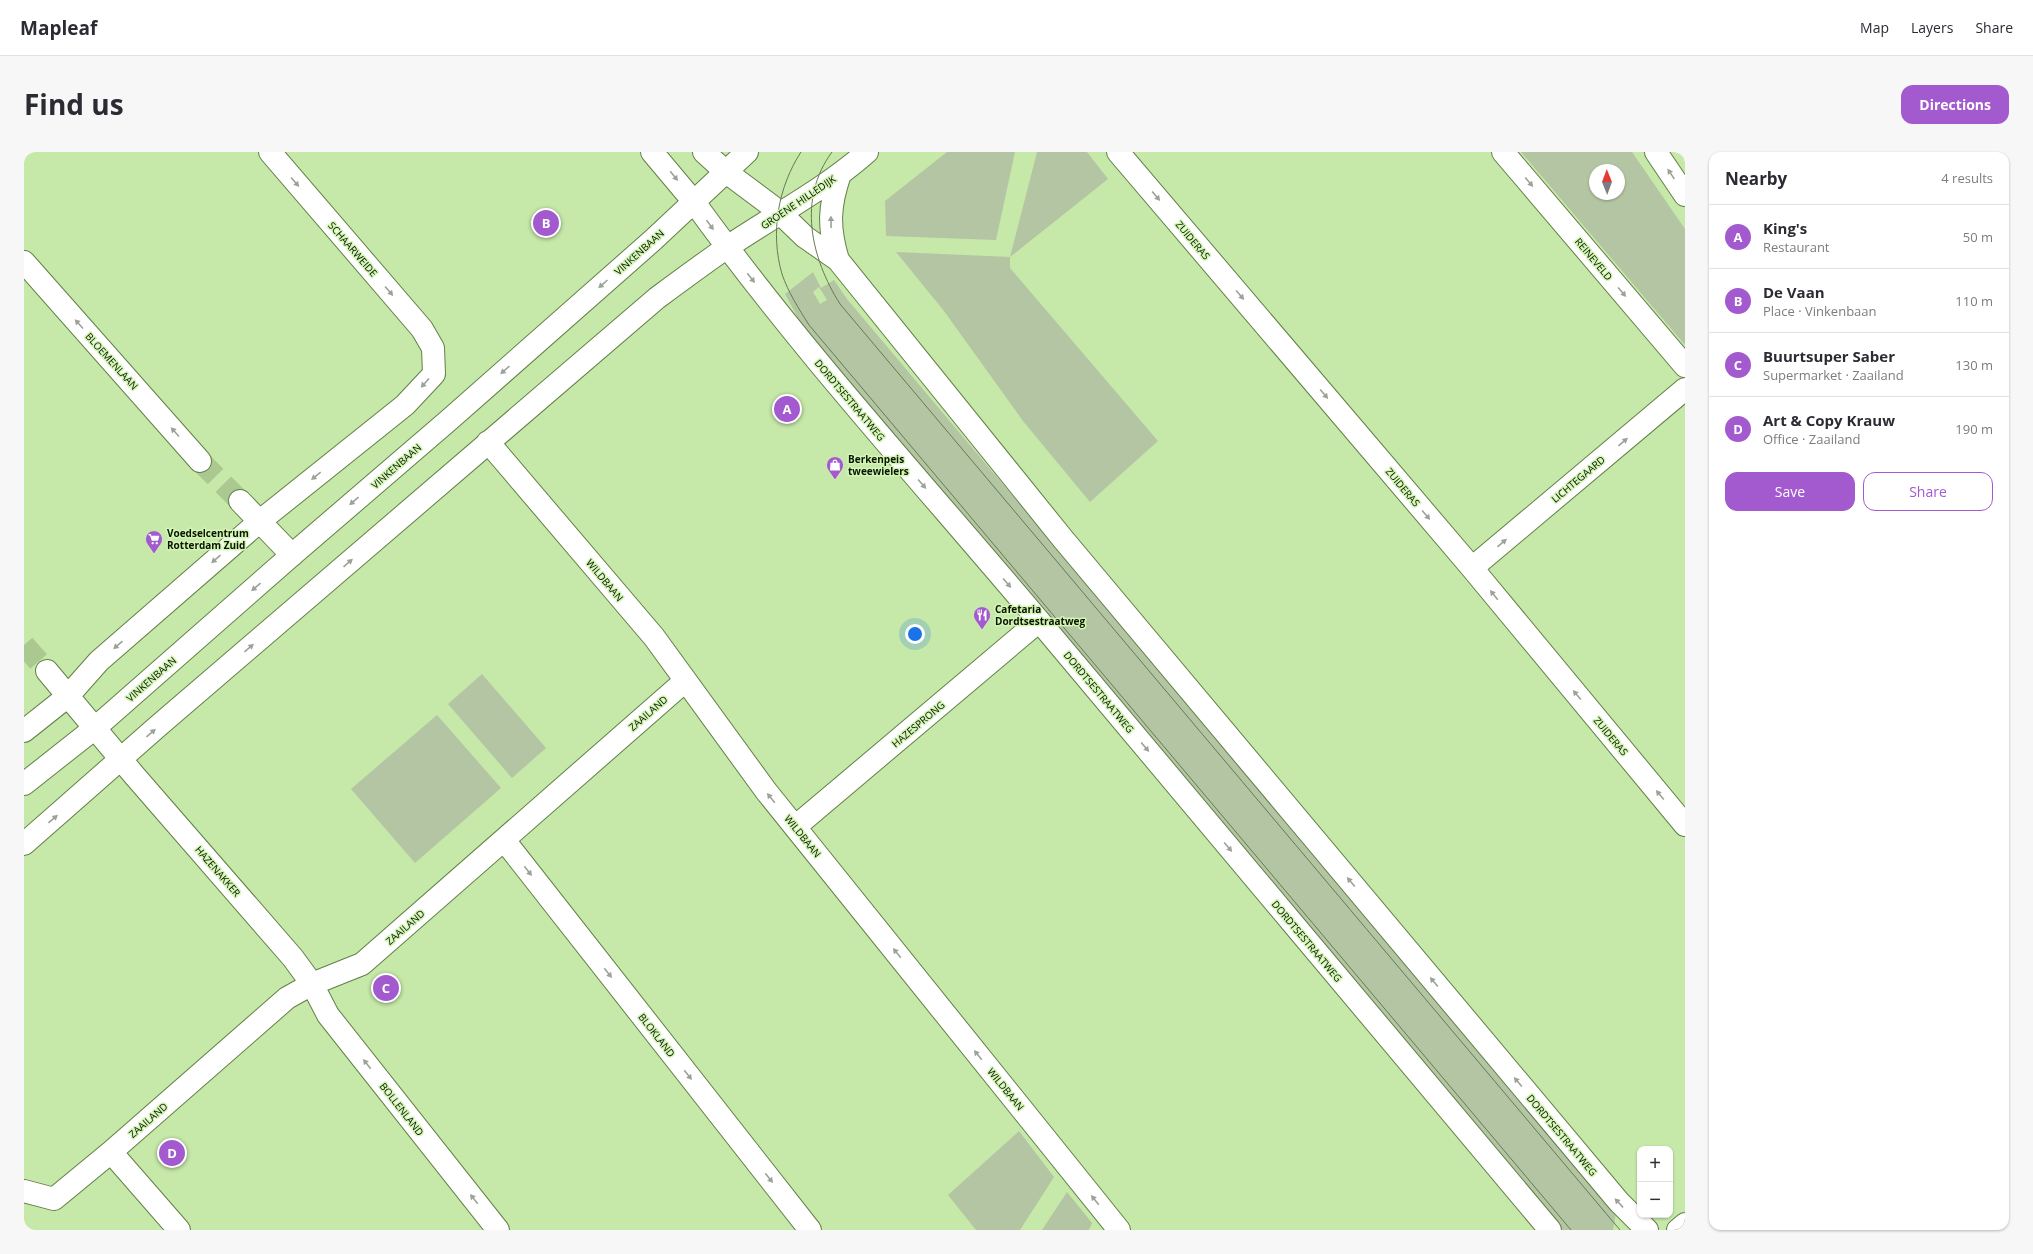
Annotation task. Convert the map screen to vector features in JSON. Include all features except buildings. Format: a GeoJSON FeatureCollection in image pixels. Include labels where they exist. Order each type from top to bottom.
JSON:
{"type":"FeatureCollection","features":[{"type":"Feature","properties":{"kind":"street","name":"SCHAARWEIDE"},"geometry":{"type":"LineString","coordinates":[[260,521],[405,405],[434,374],[433,348],[422,329],[270,152]]}},
{"type":"Feature","properties":{"kind":"street","name":"DORDTSESTRAATWEG"},"geometry":{"type":"LineString","coordinates":[[652,152],[694,202],[727,248],[824,370],[1039,621],[1550,1230]]}},
{"type":"Feature","properties":{"kind":"street","name":"DORDTSESTRAATWEG"},"geometry":{"type":"LineString","coordinates":[[704,152],[726,172],[782,214],[805,236],[838,260],[1063,538],[1619,1202],[1647,1230]]}},
{"type":"Feature","properties":{"kind":"street"},"geometry":{"type":"LineString","coordinates":[[694,202],[748,152]]}},
{"type":"Feature","properties":{"kind":"street","name":"GROENE HILLEDIJK"},"geometry":{"type":"LineString","coordinates":[[727,248],[782,214],[840,174],[866,152]]}},
{"type":"Feature","properties":{"kind":"street","name":"ZUIDERAS"},"geometry":{"type":"LineString","coordinates":[[1118,152],[1472,568],[1685,825]]}},
{"type":"Feature","properties":{"kind":"street","name":"REINEVELD"},"geometry":{"type":"LineString","coordinates":[[1503,152],[1685,366]]}},
{"type":"Feature","properties":{"kind":"street"},"geometry":{"type":"LineString","coordinates":[[1656,152],[1685,195]]}},
{"type":"Feature","properties":{"kind":"street","name":"DORDTSESTRAATWEG"},"geometry":{"type":"LineString","coordinates":[[838,260],[831,237],[830,216],[833,194],[840,174]]}},
{"type":"Feature","properties":{"kind":"street","name":"VINKENBAAN"},"geometry":{"type":"LineString","coordinates":[[24,784],[95,728],[292,555],[449,420],[694,202]]}},
{"type":"Feature","properties":{"kind":"street"},"geometry":{"type":"LineString","coordinates":[[24,844],[120,759],[657,298],[727,248]]}},
{"type":"Feature","properties":{"kind":"street","name":"BLOEMENLAAN"},"geometry":{"type":"LineString","coordinates":[[24,262],[200,461]]}},
{"type":"Feature","properties":{"kind":"street","name":"LICHTEGAARD"},"geometry":{"type":"LineString","coordinates":[[1472,568],[1685,389]]}},
{"type":"Feature","properties":{"kind":"street","name":"WILDBAAN"},"geometry":{"type":"LineString","coordinates":[[488,442],[654,637],[766,791],[1119,1230]]}},
{"type":"Feature","properties":{"kind":"street"},"geometry":{"type":"LineString","coordinates":[[240,501],[292,555]]}},
{"type":"Feature","properties":{"kind":"street"},"geometry":{"type":"LineString","coordinates":[[24,731],[75,704],[99,662],[260,521]]}},
{"type":"Feature","properties":{"kind":"street","name":"HAZESPRONG"},"geometry":{"type":"LineString","coordinates":[[795,827],[1039,621]]}},
{"type":"Feature","properties":{"kind":"street"},"geometry":{"type":"LineString","coordinates":[[47,670],[120,759]]}},
{"type":"Feature","properties":{"kind":"street","name":"ZAAILAND"},"geometry":{"type":"LineString","coordinates":[[24,1191],[54,1199],[111,1152],[287,998],[312,984],[362,964],[685,680]]}},
{"type":"Feature","properties":{"kind":"street","name":"HAZENAKKER"},"geometry":{"type":"LineString","coordinates":[[120,759],[293,958],[312,984]]}},
{"type":"Feature","properties":{"kind":"street","name":"BLOKLAND"},"geometry":{"type":"LineString","coordinates":[[504,840],[810,1230]]}},
{"type":"Feature","properties":{"kind":"street","name":"BOLLENLAND"},"geometry":{"type":"LineString","coordinates":[[312,984],[328,1015],[498,1230]]}},
{"type":"Feature","properties":{"kind":"street"},"geometry":{"type":"LineString","coordinates":[[111,1152],[179,1230]]}},
{"type":"Feature","properties":{"kind":"street"},"geometry":{"type":"LineString","coordinates":[[1678,1230],[1685,1224]]}},
{"type":"Feature","properties":{"kind":"green space"},"geometry":{"type":"Polygon","coordinates":[[[947,152],[1015,152],[996,240],[886,236],[885,201],[947,152]]]}},
{"type":"Feature","properties":{"kind":"green space"},"geometry":{"type":"Polygon","coordinates":[[[1037,152],[1087,152],[1108,179],[1010,257],[1037,152]]]}},
{"type":"Feature","properties":{"kind":"green space"},"geometry":{"type":"Polygon","coordinates":[[[1521,152],[1632,152],[1685,229],[1685,345],[1521,152]]]}},
{"type":"Feature","properties":{"kind":"green space"},"geometry":{"type":"Polygon","coordinates":[[[896,252],[1010,257],[1010,268],[1158,441],[1090,502],[1023,421],[944,311],[896,252]]]}},
{"type":"Feature","properties":{"kind":"green space"},"geometry":{"type":"Polygon","coordinates":[[[813,272],[821,288],[834,280],[847,299],[1616,1213],[1613,1230],[1559,1230],[826,354],[798,318],[785,294],[813,272]],[[819,287],[813,292],[820,304],[827,300],[819,287]]]}},
{"type":"Feature","properties":{"kind":"green space"},"geometry":{"type":"Polygon","coordinates":[[[482,674],[546,748],[512,778],[448,704],[482,674]]]}},
{"type":"Feature","properties":{"kind":"green space"},"geometry":{"type":"Polygon","coordinates":[[[437,715],[501,788],[415,863],[351,789],[437,715]]]}},
{"type":"Feature","properties":{"kind":"green space"},"geometry":{"type":"Polygon","coordinates":[[[1019,1131],[1054,1177],[1020,1230],[976,1230],[948,1195],[1019,1131]]]}},
{"type":"Feature","properties":{"kind":"green space"},"geometry":{"type":"Polygon","coordinates":[[[1067,1192],[1092,1223],[1089,1230],[1042,1230],[1067,1192]]]}},
{"type":"Feature","properties":{"kind":"tunnel"},"geometry":{"type":"LineString","coordinates":[[200,461],[240,501]]}},
{"type":"Feature","properties":{"kind":"tunnel"},"geometry":{"type":"LineString","coordinates":[[24,645],[47,671]]}},
{"type":"Feature","properties":{"kind":"tram line"},"geometry":{"type":"LineString","coordinates":[[801,152],[793,166],[782,195],[778,211],[777,243],[778,258],[784,281],[809,325],[1571,1230]]}},
{"type":"Feature","properties":{"kind":"tram line"},"geometry":{"type":"LineString","coordinates":[[832,152],[821,170],[814,189],[812,228],[815,248],[830,286],[840,304],[1620,1230]]}},
{"type":"Feature","properties":{"kind":"place","name":"De Vaan"},"geometry":{"type":"Point","coordinates":[546,223]}},
{"type":"Feature","properties":{"kind":"place","name":"King's"},"geometry":{"type":"Point","coordinates":[787,409]}},
{"type":"Feature","properties":{"kind":"place","name":"Berkenpeis tweewielers"},"geometry":{"type":"Point","coordinates":[835,480]}},
{"type":"Feature","properties":{"kind":"place","name":"Voedselcentrum Rotterdam Zuid"},"geometry":{"type":"Point","coordinates":[154,554]}},
{"type":"Feature","properties":{"kind":"place","name":"Cafetaria Dordtsestraatweg"},"geometry":{"type":"Point","coordinates":[982,630]}},
{"type":"Feature","properties":{"kind":"place","name":"Buurtsuper Saber"},"geometry":{"type":"Point","coordinates":[386,988]}},
{"type":"Feature","properties":{"kind":"place","name":"Art & Copy Krauw"},"geometry":{"type":"Point","coordinates":[172,1153]}}]}
